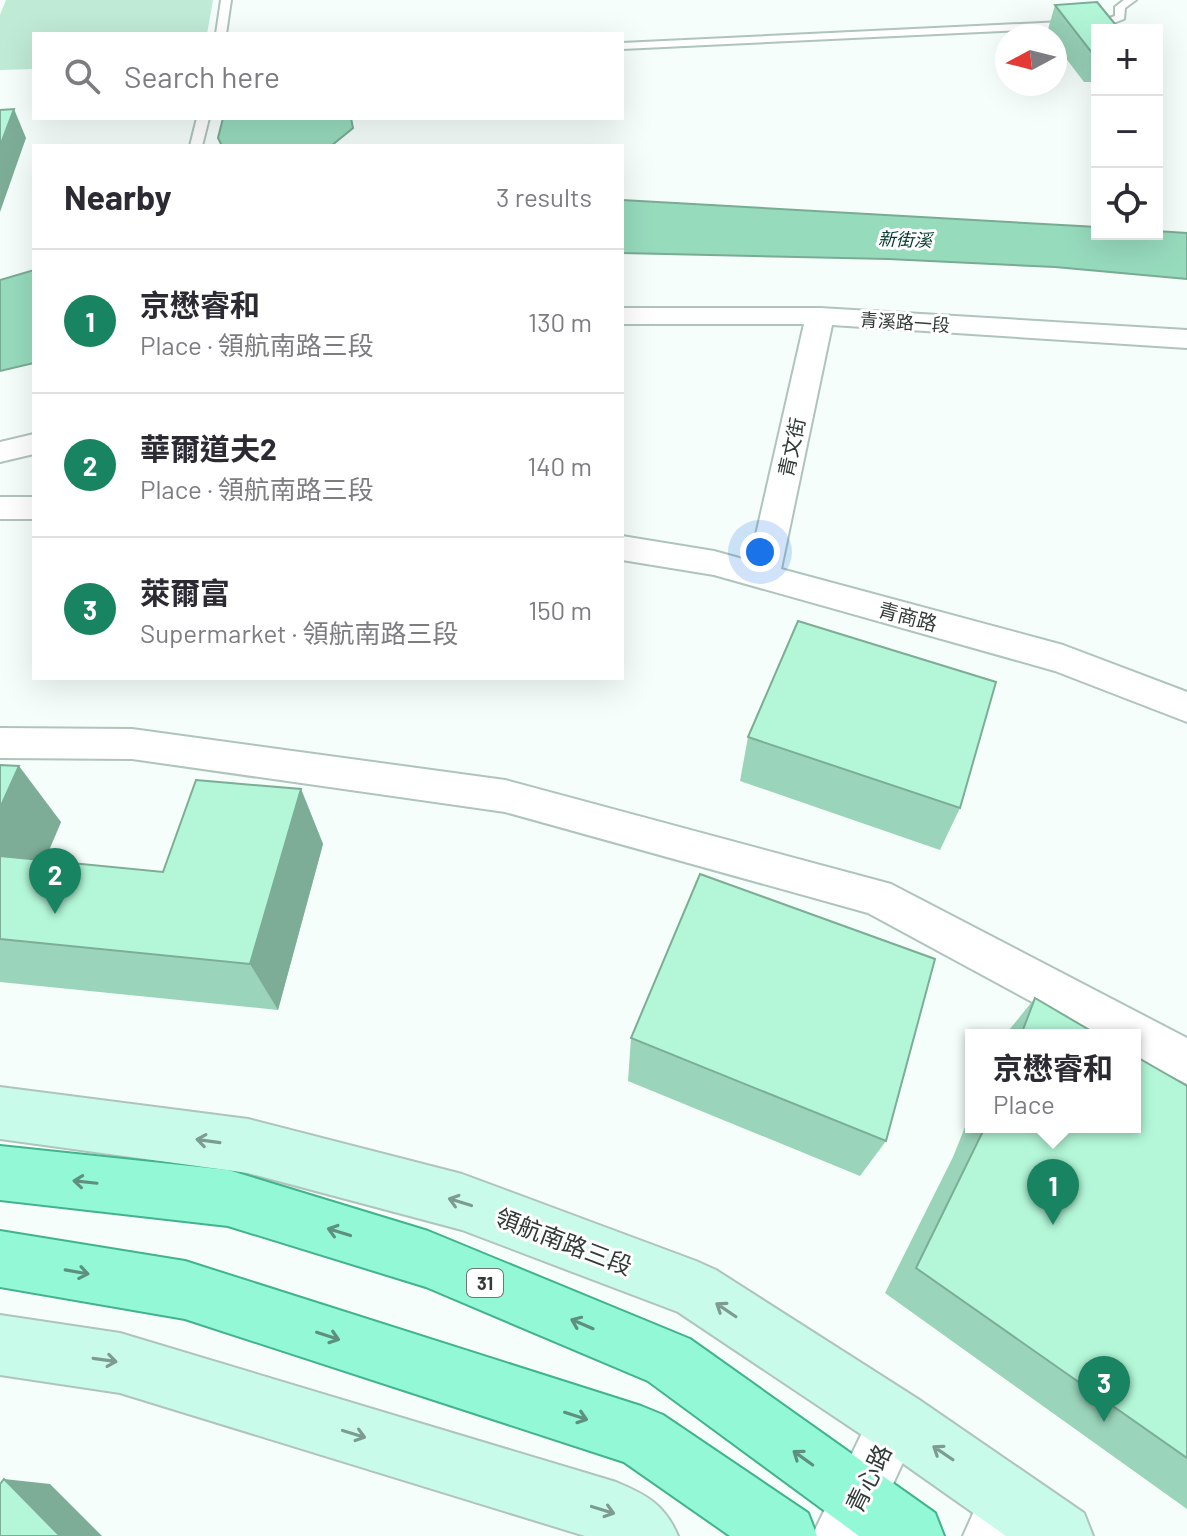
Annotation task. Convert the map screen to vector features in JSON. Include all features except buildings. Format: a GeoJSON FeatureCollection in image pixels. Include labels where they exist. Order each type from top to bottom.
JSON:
{"type":"FeatureCollection","features":[{"type":"Feature","properties":{"kind":"main road","name":"31"},"geometry":{"type":"LineString","coordinates":[[0,1173],[228,1198],[428,1259],[669,1360],[849,1517],[912,1536]]}},
{"type":"Feature","properties":{"kind":"main road"},"geometry":{"type":"LineString","coordinates":[[0,1259],[185,1290],[641,1437],[785,1536]]}},
{"type":"Feature","properties":{"kind":"street","name":"青溪路一段"},"geometry":{"type":"LineString","coordinates":[[624,316],[820,316],[1187,339]]}},
{"type":"Feature","properties":{"kind":"street","name":"青文街"},"geometry":{"type":"LineString","coordinates":[[763,577],[820,316]]}},
{"type":"Feature","properties":{"kind":"street"},"geometry":{"type":"LineString","coordinates":[[0,452],[32,444]]}},
{"type":"Feature","properties":{"kind":"street"},"geometry":{"type":"LineString","coordinates":[[0,508],[32,508]]}},
{"type":"Feature","properties":{"kind":"street","name":"青商路"},"geometry":{"type":"LineString","coordinates":[[624,548],[714,563],[1063,659],[1187,707]]}},
{"type":"Feature","properties":{"kind":"street"},"geometry":{"type":"LineString","coordinates":[[0,743],[132,744],[520,800],[877,897],[1125,1029]]}},
{"type":"Feature","properties":{"kind":"street"},"geometry":{"type":"LineString","coordinates":[[1141,1038],[1187,1062]]}},
{"type":"Feature","properties":{"kind":"street","name":"領航南路三段"},"geometry":{"type":"LineString","coordinates":[[0,1113],[248,1146],[462,1202],[696,1290],[896,1421],[1000,1516],[1061,1536]]}},
{"type":"Feature","properties":{"kind":"street"},"geometry":{"type":"LineString","coordinates":[[0,1345],[120,1363],[616,1514],[646,1536]]}},
{"type":"Feature","properties":{"kind":"street","name":"青心路"},"geometry":{"type":"LineString","coordinates":[[849,1517],[896,1421]]}},
{"type":"Feature","properties":{"kind":"lane"},"geometry":{"type":"LineString","coordinates":[[221,32],[226,0]]}},
{"type":"Feature","properties":{"kind":"lane"},"geometry":{"type":"LineString","coordinates":[[624,46],[1106,23],[1120,17],[1120,7],[1131,0]]}},
{"type":"Feature","properties":{"kind":"lane"},"geometry":{"type":"LineString","coordinates":[[196,144],[202,120]]}},
{"type":"Feature","properties":{"kind":"shaded area"},"geometry":{"type":"Polygon","coordinates":[[[6,0],[213,0],[207,32],[32,32],[32,69],[0,70],[0,15],[6,0]]]}},
{"type":"Feature","properties":{"kind":"water"},"geometry":{"type":"Polygon","coordinates":[[[222,120],[351,120],[353,128],[333,144],[221,144],[218,138],[222,120]]]}},
{"type":"Feature","properties":{"kind":"water","name":"新街溪"},"geometry":{"type":"Polygon","coordinates":[[[624,200],[1091,227],[1091,240],[1163,240],[1163,231],[1187,233],[1187,279],[1055,267],[888,259],[624,253],[624,200]]]}},
{"type":"Feature","properties":{"kind":"water"},"geometry":{"type":"Polygon","coordinates":[[[32,271],[32,363],[0,371],[0,280],[32,271]]]}},
{"type":"Feature","properties":{"kind":"place","name":"華爾道夫2"},"geometry":{"type":"Point","coordinates":[55,914]}},
{"type":"Feature","properties":{"kind":"place","name":"京懋睿和"},"geometry":{"type":"Point","coordinates":[1053,1225]}},
{"type":"Feature","properties":{"kind":"place","name":"萊爾富"},"geometry":{"type":"Point","coordinates":[1104,1422]}}]}
